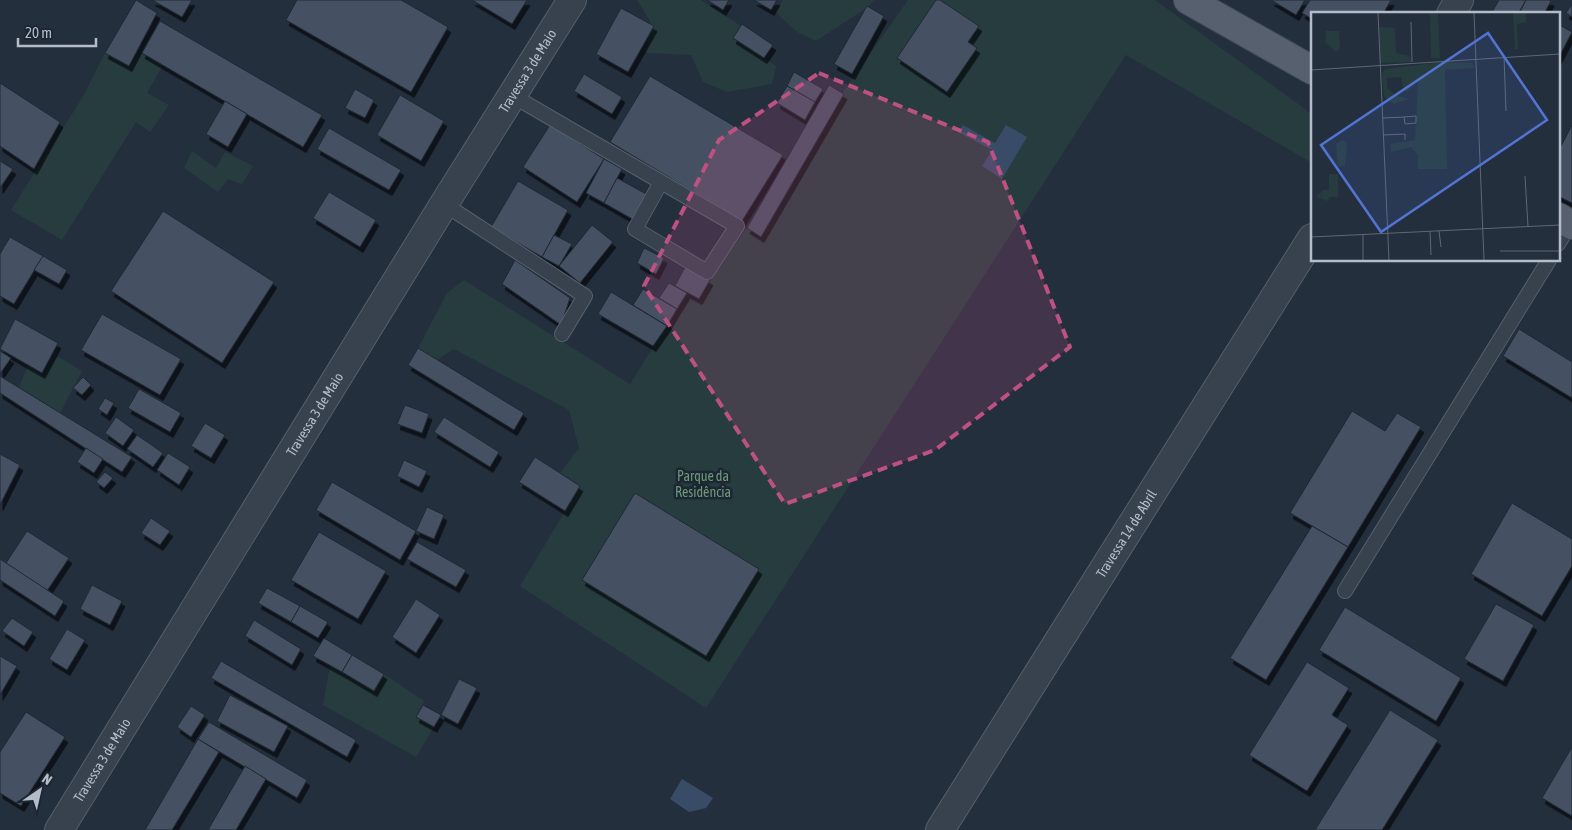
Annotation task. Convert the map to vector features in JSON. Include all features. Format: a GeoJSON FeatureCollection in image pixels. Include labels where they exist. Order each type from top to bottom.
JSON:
{"type":"FeatureCollection","features":[{"type":"Feature","properties":{"kind":"main road"},"geometry":{"type":"LineString","coordinates":[[1188,0],[1311,69]]}},
{"type":"Feature","properties":{"kind":"street","name":"Travessa 3 de Maio"},"geometry":{"type":"LineString","coordinates":[[59,830],[444,204],[572,0]]}},
{"type":"Feature","properties":{"kind":"street"},"geometry":{"type":"LineString","coordinates":[[1452,12],[1459,0]]}},
{"type":"Feature","properties":{"kind":"street","name":"Travessa 14 de Abril"},"geometry":{"type":"LineString","coordinates":[[940,830],[1311,240]]}},
{"type":"Feature","properties":{"kind":"lane"},"geometry":{"type":"LineString","coordinates":[[513,96],[661,182],[736,226],[707,272],[636,229],[661,182]]}},
{"type":"Feature","properties":{"kind":"lane"},"geometry":{"type":"LineString","coordinates":[[444,204],[585,296],[562,334]]}},
{"type":"Feature","properties":{"kind":"lane"},"geometry":{"type":"LineString","coordinates":[[1345,591],[1548,261]]}},
{"type":"Feature","properties":{"kind":"highlighted area"},"geometry":{"type":"Polygon","coordinates":[[[819,73],[988,142],[1070,347],[935,450],[785,504],[644,286],[719,140],[819,73]]]}},
{"type":"Feature","properties":{"kind":"green space"},"geometry":{"type":"Polygon","coordinates":[[[637,0],[701,0],[744,28],[733,38],[776,66],[772,84],[727,92],[703,82],[691,55],[647,53],[650,21],[637,0]]]}},
{"type":"Feature","properties":{"kind":"green space"},"geometry":{"type":"Polygon","coordinates":[[[783,0],[874,0],[868,7],[816,41],[797,32],[776,12],[783,0]]]}},
{"type":"Feature","properties":{"kind":"green space","name":"Parque da Residência"},"geometry":{"type":"Polygon","coordinates":[[[908,0],[1155,0],[1311,113],[1311,162],[1126,55],[706,708],[520,586],[580,486],[560,473],[579,448],[569,410],[454,349],[437,360],[418,348],[447,293],[464,280],[630,384],[687,293],[700,299],[710,280],[908,0]]]}},
{"type":"Feature","properties":{"kind":"green space"},"geometry":{"type":"Polygon","coordinates":[[[105,53],[129,66],[142,53],[163,65],[147,93],[169,105],[150,132],[136,122],[62,240],[11,210],[84,95],[105,53]]]}},
{"type":"Feature","properties":{"kind":"green space"},"geometry":{"type":"Polygon","coordinates":[[[192,151],[216,168],[225,152],[253,166],[242,184],[228,179],[218,192],[184,168],[192,151]]]}},
{"type":"Feature","properties":{"kind":"green space"},"geometry":{"type":"Polygon","coordinates":[[[57,356],[82,371],[60,413],[19,387],[28,366],[45,376],[57,356]]]}},
{"type":"Feature","properties":{"kind":"green space"},"geometry":{"type":"Polygon","coordinates":[[[330,665],[374,691],[384,674],[424,701],[416,717],[434,727],[416,757],[323,705],[330,665]]]}},
{"type":"Feature","properties":{"kind":"water"},"geometry":{"type":"Polygon","coordinates":[[[963,125],[995,143],[1006,125],[1027,137],[1002,179],[982,166],[992,150],[958,132],[963,125]]]}},
{"type":"Feature","properties":{"kind":"water"},"geometry":{"type":"Polygon","coordinates":[[[682,779],[713,798],[706,808],[689,812],[670,799],[682,779]]]}},
{"type":"Feature","properties":{"kind":"building"},"geometry":{"type":"Polygon","coordinates":[[[136,0],[157,13],[129,66],[105,53],[136,0]]]}},
{"type":"Feature","properties":{"kind":"building"},"geometry":{"type":"Polygon","coordinates":[[[152,0],[192,0],[182,17],[152,0]]]}},
{"type":"Feature","properties":{"kind":"building"},"geometry":{"type":"Polygon","coordinates":[[[297,0],[401,0],[448,27],[411,92],[286,20],[297,0]]]}},
{"type":"Feature","properties":{"kind":"building"},"geometry":{"type":"Polygon","coordinates":[[[472,0],[527,0],[512,24],[472,0]]]}},
{"type":"Feature","properties":{"kind":"building"},"geometry":{"type":"Polygon","coordinates":[[[707,0],[729,0],[723,10],[707,0]]]}},
{"type":"Feature","properties":{"kind":"building"},"geometry":{"type":"Polygon","coordinates":[[[754,0],[777,0],[771,10],[754,0]]]}},
{"type":"Feature","properties":{"kind":"building"},"geometry":{"type":"Polygon","coordinates":[[[936,0],[940,0],[979,26],[968,42],[977,48],[947,92],[897,58],[936,0]]]}},
{"type":"Feature","properties":{"kind":"building"},"geometry":{"type":"Polygon","coordinates":[[[1271,0],[1305,0],[1296,15],[1271,0]]]}},
{"type":"Feature","properties":{"kind":"building"},"geometry":{"type":"Polygon","coordinates":[[[1310,0],[1391,0],[1384,12],[1311,12],[1311,18],[1302,13],[1310,0]]]}},
{"type":"Feature","properties":{"kind":"building"},"geometry":{"type":"Polygon","coordinates":[[[1499,0],[1526,0],[1519,12],[1492,12],[1499,0]]]}},
{"type":"Feature","properties":{"kind":"building"},"geometry":{"type":"Polygon","coordinates":[[[1526,0],[1551,1],[1545,12],[1520,12],[1526,0]]]}},
{"type":"Feature","properties":{"kind":"building"},"geometry":{"type":"Polygon","coordinates":[[[1572,4],[1572,17],[1566,13],[1572,4]]]}},
{"type":"Feature","properties":{"kind":"building"},"geometry":{"type":"Polygon","coordinates":[[[867,6],[884,16],[852,74],[834,64],[867,6]]]}},
{"type":"Feature","properties":{"kind":"building"},"geometry":{"type":"Polygon","coordinates":[[[621,8],[654,26],[628,72],[596,54],[621,8]]]}},
{"type":"Feature","properties":{"kind":"building"},"geometry":{"type":"Polygon","coordinates":[[[160,21],[322,115],[303,147],[142,53],[160,21]]]}},
{"type":"Feature","properties":{"kind":"building"},"geometry":{"type":"Polygon","coordinates":[[[742,24],[773,45],[764,58],[733,38],[742,24]]]}},
{"type":"Feature","properties":{"kind":"building"},"geometry":{"type":"Polygon","coordinates":[[[1560,25],[1572,32],[1560,55],[1560,25]]]}},
{"type":"Feature","properties":{"kind":"building"},"geometry":{"type":"Polygon","coordinates":[[[794,72],[823,89],[815,102],[787,86],[794,72]]]}},
{"type":"Feature","properties":{"kind":"building"},"geometry":{"type":"Polygon","coordinates":[[[584,74],[622,97],[612,114],[574,91],[584,74]]]}},
{"type":"Feature","properties":{"kind":"building"},"geometry":{"type":"Polygon","coordinates":[[[650,76],[783,155],[742,221],[610,142],[650,76]]]}},
{"type":"Feature","properties":{"kind":"building"},"geometry":{"type":"Polygon","coordinates":[[[0,83],[60,122],[34,169],[0,146],[0,83]]]}},
{"type":"Feature","properties":{"kind":"building"},"geometry":{"type":"Polygon","coordinates":[[[829,85],[844,94],[761,237],[747,228],[829,85]]]}},
{"type":"Feature","properties":{"kind":"building"},"geometry":{"type":"Polygon","coordinates":[[[787,86],[815,102],[805,120],[777,103],[787,86]]]}},
{"type":"Feature","properties":{"kind":"building"},"geometry":{"type":"Polygon","coordinates":[[[355,89],[374,100],[365,118],[345,108],[355,89]]]}},
{"type":"Feature","properties":{"kind":"building"},"geometry":{"type":"Polygon","coordinates":[[[400,95],[444,121],[421,161],[377,135],[400,95]]]}},
{"type":"Feature","properties":{"kind":"building"},"geometry":{"type":"Polygon","coordinates":[[[225,101],[247,114],[228,147],[206,134],[225,101]]]}},
{"type":"Feature","properties":{"kind":"building"},"geometry":{"type":"Polygon","coordinates":[[[550,125],[604,159],[577,202],[523,167],[550,125]]]}},
{"type":"Feature","properties":{"kind":"building"},"geometry":{"type":"Polygon","coordinates":[[[1572,125],[1572,203],[1560,197],[1560,148],[1572,125]]]}},
{"type":"Feature","properties":{"kind":"building"},"geometry":{"type":"Polygon","coordinates":[[[329,128],[401,170],[389,190],[317,149],[329,128]]]}},
{"type":"Feature","properties":{"kind":"building"},"geometry":{"type":"Polygon","coordinates":[[[604,159],[622,169],[604,203],[586,193],[604,159]]]}},
{"type":"Feature","properties":{"kind":"building"},"geometry":{"type":"Polygon","coordinates":[[[0,161],[13,169],[0,188],[0,161]]]}},
{"type":"Feature","properties":{"kind":"building"},"geometry":{"type":"Polygon","coordinates":[[[617,178],[648,195],[634,220],[604,203],[617,178]]]}},
{"type":"Feature","properties":{"kind":"building"},"geometry":{"type":"Polygon","coordinates":[[[518,181],[568,210],[542,257],[491,227],[518,181]]]}},
{"type":"Feature","properties":{"kind":"building"},"geometry":{"type":"Polygon","coordinates":[[[329,192],[376,220],[360,247],[313,218],[329,192]]]}},
{"type":"Feature","properties":{"kind":"building"},"geometry":{"type":"Polygon","coordinates":[[[163,211],[274,282],[222,363],[111,291],[163,211]]]}},
{"type":"Feature","properties":{"kind":"building"},"geometry":{"type":"Polygon","coordinates":[[[592,225],[613,242],[580,283],[559,266],[592,225]]]}},
{"type":"Feature","properties":{"kind":"building"},"geometry":{"type":"Polygon","coordinates":[[[554,235],[572,244],[559,266],[542,257],[554,235]]]}},
{"type":"Feature","properties":{"kind":"building"},"geometry":{"type":"Polygon","coordinates":[[[10,237],[43,256],[14,304],[0,296],[0,254],[10,237]]]}},
{"type":"Feature","properties":{"kind":"building"},"geometry":{"type":"Polygon","coordinates":[[[644,248],[664,258],[656,274],[637,263],[644,248]]]}},
{"type":"Feature","properties":{"kind":"building"},"geometry":{"type":"Polygon","coordinates":[[[43,256],[67,270],[59,284],[34,270],[43,256]]]}},
{"type":"Feature","properties":{"kind":"building"},"geometry":{"type":"Polygon","coordinates":[[[515,260],[570,298],[561,325],[502,284],[515,260]]]}},
{"type":"Feature","properties":{"kind":"building"},"geometry":{"type":"Polygon","coordinates":[[[685,267],[710,280],[699,299],[675,286],[685,267]]]}},
{"type":"Feature","properties":{"kind":"building"},"geometry":{"type":"Polygon","coordinates":[[[669,283],[687,293],[677,309],[659,298],[669,283]]]}},
{"type":"Feature","properties":{"kind":"building"},"geometry":{"type":"Polygon","coordinates":[[[643,289],[677,309],[667,326],[633,305],[643,289]]]}},
{"type":"Feature","properties":{"kind":"building"},"geometry":{"type":"Polygon","coordinates":[[[611,292],[667,326],[653,346],[598,314],[611,292]]]}},
{"type":"Feature","properties":{"kind":"building"},"geometry":{"type":"Polygon","coordinates":[[[102,314],[181,359],[160,395],[81,350],[102,314]]]}},
{"type":"Feature","properties":{"kind":"building"},"geometry":{"type":"Polygon","coordinates":[[[15,319],[58,343],[42,373],[0,349],[15,319]]]}},
{"type":"Feature","properties":{"kind":"building"},"geometry":{"type":"Polygon","coordinates":[[[1519,329],[1572,362],[1572,398],[1503,356],[1519,329]]]}},
{"type":"Feature","properties":{"kind":"building"},"geometry":{"type":"Polygon","coordinates":[[[418,348],[524,413],[514,430],[408,365],[418,348]]]}},
{"type":"Feature","properties":{"kind":"building"},"geometry":{"type":"Polygon","coordinates":[[[0,351],[11,358],[0,374],[0,351]]]}},
{"type":"Feature","properties":{"kind":"building"},"geometry":{"type":"Polygon","coordinates":[[[0,376],[132,457],[122,472],[0,393],[0,376]]]}},
{"type":"Feature","properties":{"kind":"building"},"geometry":{"type":"Polygon","coordinates":[[[83,377],[91,385],[82,395],[73,388],[83,377]]]}},
{"type":"Feature","properties":{"kind":"building"},"geometry":{"type":"Polygon","coordinates":[[[139,389],[181,413],[170,432],[128,408],[139,389]]]}},
{"type":"Feature","properties":{"kind":"building"},"geometry":{"type":"Polygon","coordinates":[[[105,398],[114,403],[107,415],[98,409],[105,398]]]}},
{"type":"Feature","properties":{"kind":"building"},"geometry":{"type":"Polygon","coordinates":[[[405,405],[429,414],[422,433],[397,424],[405,405]]]}},
{"type":"Feature","properties":{"kind":"building"},"geometry":{"type":"Polygon","coordinates":[[[1352,411],[1385,431],[1397,413],[1421,427],[1348,547],[1290,513],[1352,411]]]}},
{"type":"Feature","properties":{"kind":"building"},"geometry":{"type":"Polygon","coordinates":[[[116,417],[134,430],[123,446],[105,433],[116,417]]]}},
{"type":"Feature","properties":{"kind":"building"},"geometry":{"type":"Polygon","coordinates":[[[444,417],[499,452],[490,467],[434,432],[444,417]]]}},
{"type":"Feature","properties":{"kind":"building"},"geometry":{"type":"Polygon","coordinates":[[[205,423],[225,435],[211,458],[191,446],[205,423]]]}},
{"type":"Feature","properties":{"kind":"building"},"geometry":{"type":"Polygon","coordinates":[[[137,435],[163,453],[153,467],[127,449],[137,435]]]}},
{"type":"Feature","properties":{"kind":"building"},"geometry":{"type":"Polygon","coordinates":[[[86,448],[103,459],[94,473],[77,462],[86,448]]]}},
{"type":"Feature","properties":{"kind":"building"},"geometry":{"type":"Polygon","coordinates":[[[168,453],[190,467],[179,485],[157,470],[168,453]]]}},
{"type":"Feature","properties":{"kind":"building"},"geometry":{"type":"Polygon","coordinates":[[[0,454],[20,465],[0,505],[0,454]]]}},
{"type":"Feature","properties":{"kind":"building"},"geometry":{"type":"Polygon","coordinates":[[[535,457],[580,486],[565,511],[519,482],[535,457]]]}},
{"type":"Feature","properties":{"kind":"building"},"geometry":{"type":"Polygon","coordinates":[[[404,460],[427,471],[419,487],[397,476],[404,460]]]}},
{"type":"Feature","properties":{"kind":"building"},"geometry":{"type":"Polygon","coordinates":[[[105,472],[113,478],[104,488],[96,482],[105,472]]]}},
{"type":"Feature","properties":{"kind":"building"},"geometry":{"type":"Polygon","coordinates":[[[332,482],[416,531],[400,560],[316,510],[332,482]]]}},
{"type":"Feature","properties":{"kind":"building"},"geometry":{"type":"Polygon","coordinates":[[[635,493],[759,569],[706,656],[582,580],[635,493]]]}},
{"type":"Feature","properties":{"kind":"building"},"geometry":{"type":"Polygon","coordinates":[[[1512,503],[1572,539],[1572,566],[1542,616],[1471,574],[1512,503]]]}},
{"type":"Feature","properties":{"kind":"building"},"geometry":{"type":"Polygon","coordinates":[[[427,507],[444,515],[434,539],[416,531],[427,507]]]}},
{"type":"Feature","properties":{"kind":"building"},"geometry":{"type":"Polygon","coordinates":[[[151,518],[170,531],[160,545],[141,533],[151,518]]]}},
{"type":"Feature","properties":{"kind":"building"},"geometry":{"type":"Polygon","coordinates":[[[1312,526],[1348,547],[1266,680],[1230,658],[1312,526]]]}},
{"type":"Feature","properties":{"kind":"building"},"geometry":{"type":"Polygon","coordinates":[[[27,531],[69,558],[47,591],[6,563],[27,531]]]}},
{"type":"Feature","properties":{"kind":"building"},"geometry":{"type":"Polygon","coordinates":[[[319,532],[386,571],[358,619],[291,580],[319,532]]]}},
{"type":"Feature","properties":{"kind":"building"},"geometry":{"type":"Polygon","coordinates":[[[417,542],[466,570],[456,587],[407,559],[417,542]]]}},
{"type":"Feature","properties":{"kind":"building"},"geometry":{"type":"Polygon","coordinates":[[[0,559],[64,601],[55,616],[0,580],[0,559]]]}},
{"type":"Feature","properties":{"kind":"building"},"geometry":{"type":"Polygon","coordinates":[[[92,585],[122,601],[110,625],[80,609],[92,585]]]}},
{"type":"Feature","properties":{"kind":"building"},"geometry":{"type":"Polygon","coordinates":[[[267,588],[300,606],[291,622],[258,603],[267,588]]]}},
{"type":"Feature","properties":{"kind":"building"},"geometry":{"type":"Polygon","coordinates":[[[416,599],[440,615],[416,653],[392,637],[416,599]]]}},
{"type":"Feature","properties":{"kind":"building"},"geometry":{"type":"Polygon","coordinates":[[[1496,604],[1534,625],[1503,681],[1464,659],[1496,604]]]}},
{"type":"Feature","properties":{"kind":"building"},"geometry":{"type":"Polygon","coordinates":[[[300,606],[328,622],[318,638],[291,622],[300,606]]]}},
{"type":"Feature","properties":{"kind":"building"},"geometry":{"type":"Polygon","coordinates":[[[1345,607],[1461,678],[1436,721],[1319,650],[1345,607]]]}},
{"type":"Feature","properties":{"kind":"building"},"geometry":{"type":"Polygon","coordinates":[[[12,618],[33,632],[24,646],[2,631],[12,618]]]}},
{"type":"Feature","properties":{"kind":"building"},"geometry":{"type":"Polygon","coordinates":[[[254,620],[301,649],[292,665],[245,636],[254,620]]]}},
{"type":"Feature","properties":{"kind":"building"},"geometry":{"type":"Polygon","coordinates":[[[67,629],[85,640],[67,670],[49,659],[67,629]]]}},
{"type":"Feature","properties":{"kind":"building"},"geometry":{"type":"Polygon","coordinates":[[[324,638],[352,655],[342,672],[313,656],[324,638]]]}},
{"type":"Feature","properties":{"kind":"building"},"geometry":{"type":"Polygon","coordinates":[[[352,655],[384,674],[374,691],[342,672],[352,655]]]}},
{"type":"Feature","properties":{"kind":"building"},"geometry":{"type":"Polygon","coordinates":[[[0,656],[17,666],[0,695],[0,656]]]}},
{"type":"Feature","properties":{"kind":"building"},"geometry":{"type":"Polygon","coordinates":[[[221,661],[356,740],[347,757],[211,678],[221,661]]]}},
{"type":"Feature","properties":{"kind":"building"},"geometry":{"type":"Polygon","coordinates":[[[1307,662],[1349,688],[1332,715],[1348,725],[1307,791],[1249,755],[1307,662]]]}},
{"type":"Feature","properties":{"kind":"building"},"geometry":{"type":"Polygon","coordinates":[[[459,679],[477,688],[458,724],[441,715],[459,679]]]}},
{"type":"Feature","properties":{"kind":"building"},"geometry":{"type":"Polygon","coordinates":[[[230,695],[288,726],[274,752],[217,721],[230,695]]]}},
{"type":"Feature","properties":{"kind":"building"},"geometry":{"type":"Polygon","coordinates":[[[423,705],[441,715],[434,727],[416,717],[423,705]]]}},
{"type":"Feature","properties":{"kind":"building"},"geometry":{"type":"Polygon","coordinates":[[[191,706],[205,715],[191,737],[177,727],[191,706]]]}},
{"type":"Feature","properties":{"kind":"building"},"geometry":{"type":"Polygon","coordinates":[[[1390,710],[1438,740],[1382,830],[1315,830],[1390,710]]]}},
{"type":"Feature","properties":{"kind":"building"},"geometry":{"type":"Polygon","coordinates":[[[26,712],[65,737],[21,806],[0,793],[0,752],[26,712]]]}},
{"type":"Feature","properties":{"kind":"building"},"geometry":{"type":"Polygon","coordinates":[[[209,722],[307,780],[297,798],[198,739],[209,722]]]}},
{"type":"Feature","properties":{"kind":"building"},"geometry":{"type":"Polygon","coordinates":[[[198,739],[219,752],[172,830],[145,830],[198,739]]]}},
{"type":"Feature","properties":{"kind":"building"},"geometry":{"type":"Polygon","coordinates":[[[1572,747],[1572,816],[1542,798],[1572,747]]]}},
{"type":"Feature","properties":{"kind":"building"},"geometry":{"type":"Polygon","coordinates":[[[245,766],[266,779],[236,830],[208,830],[245,766]]]}}]}
